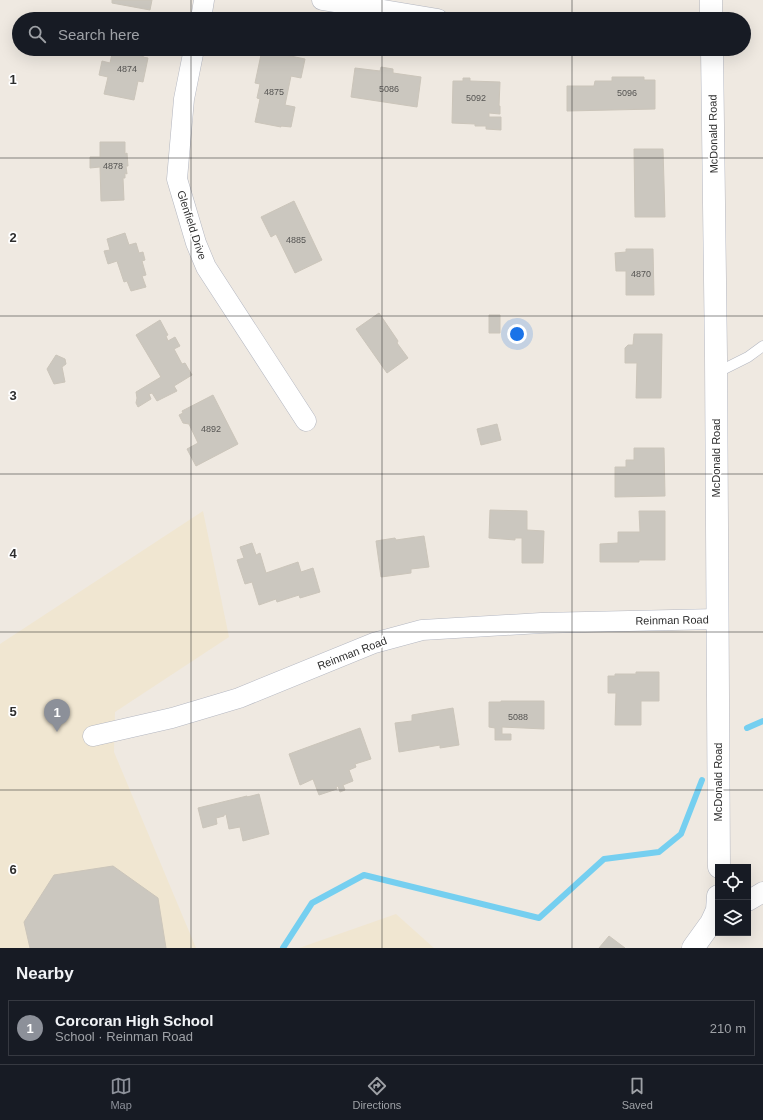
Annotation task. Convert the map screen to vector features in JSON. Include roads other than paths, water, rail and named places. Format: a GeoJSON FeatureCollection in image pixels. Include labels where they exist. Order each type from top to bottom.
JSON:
{"type":"FeatureCollection","features":[{"type":"Feature","properties":{"kind":"street"},"geometry":{"type":"LineString","coordinates":[[201,12],[204,0]]}},
{"type":"Feature","properties":{"kind":"street"},"geometry":{"type":"LineString","coordinates":[[322,0],[395,12]]}},
{"type":"Feature","properties":{"kind":"street"},"geometry":{"type":"LineString","coordinates":[[711,0],[711,12]]}},
{"type":"Feature","properties":{"kind":"street","name":"Glenfield Drive"},"geometry":{"type":"LineString","coordinates":[[193,56],[184,99],[177,178],[196,243],[206,267],[306,422]]}},
{"type":"Feature","properties":{"kind":"street","name":"McDonald Road"},"geometry":{"type":"LineString","coordinates":[[712,56],[716,373],[719,864]]}},
{"type":"Feature","properties":{"kind":"street","name":"Reinman Road"},"geometry":{"type":"LineString","coordinates":[[93,736],[172,718],[238,698],[374,643],[422,630],[541,623],[717,619]]}},
{"type":"Feature","properties":{"kind":"street"},"geometry":{"type":"LineString","coordinates":[[750,900],[763,892]]}},
{"type":"Feature","properties":{"kind":"street"},"geometry":{"type":"LineString","coordinates":[[693,948],[714,921],[718,900]]}},
{"type":"Feature","properties":{"kind":"lane"},"geometry":{"type":"LineString","coordinates":[[716,373],[748,357],[763,346]]}},
{"type":"Feature","properties":{"kind":"waterway"},"geometry":{"type":"LineString","coordinates":[[747,728],[763,721]]}},
{"type":"Feature","properties":{"kind":"waterway"},"geometry":{"type":"LineString","coordinates":[[283,948],[312,903],[364,875],[539,918],[604,859],[659,852],[681,834],[702,780]]}},
{"type":"Feature","properties":{"kind":"place","name":"Corcoran High School"},"geometry":{"type":"Point","coordinates":[57,732]}}]}
